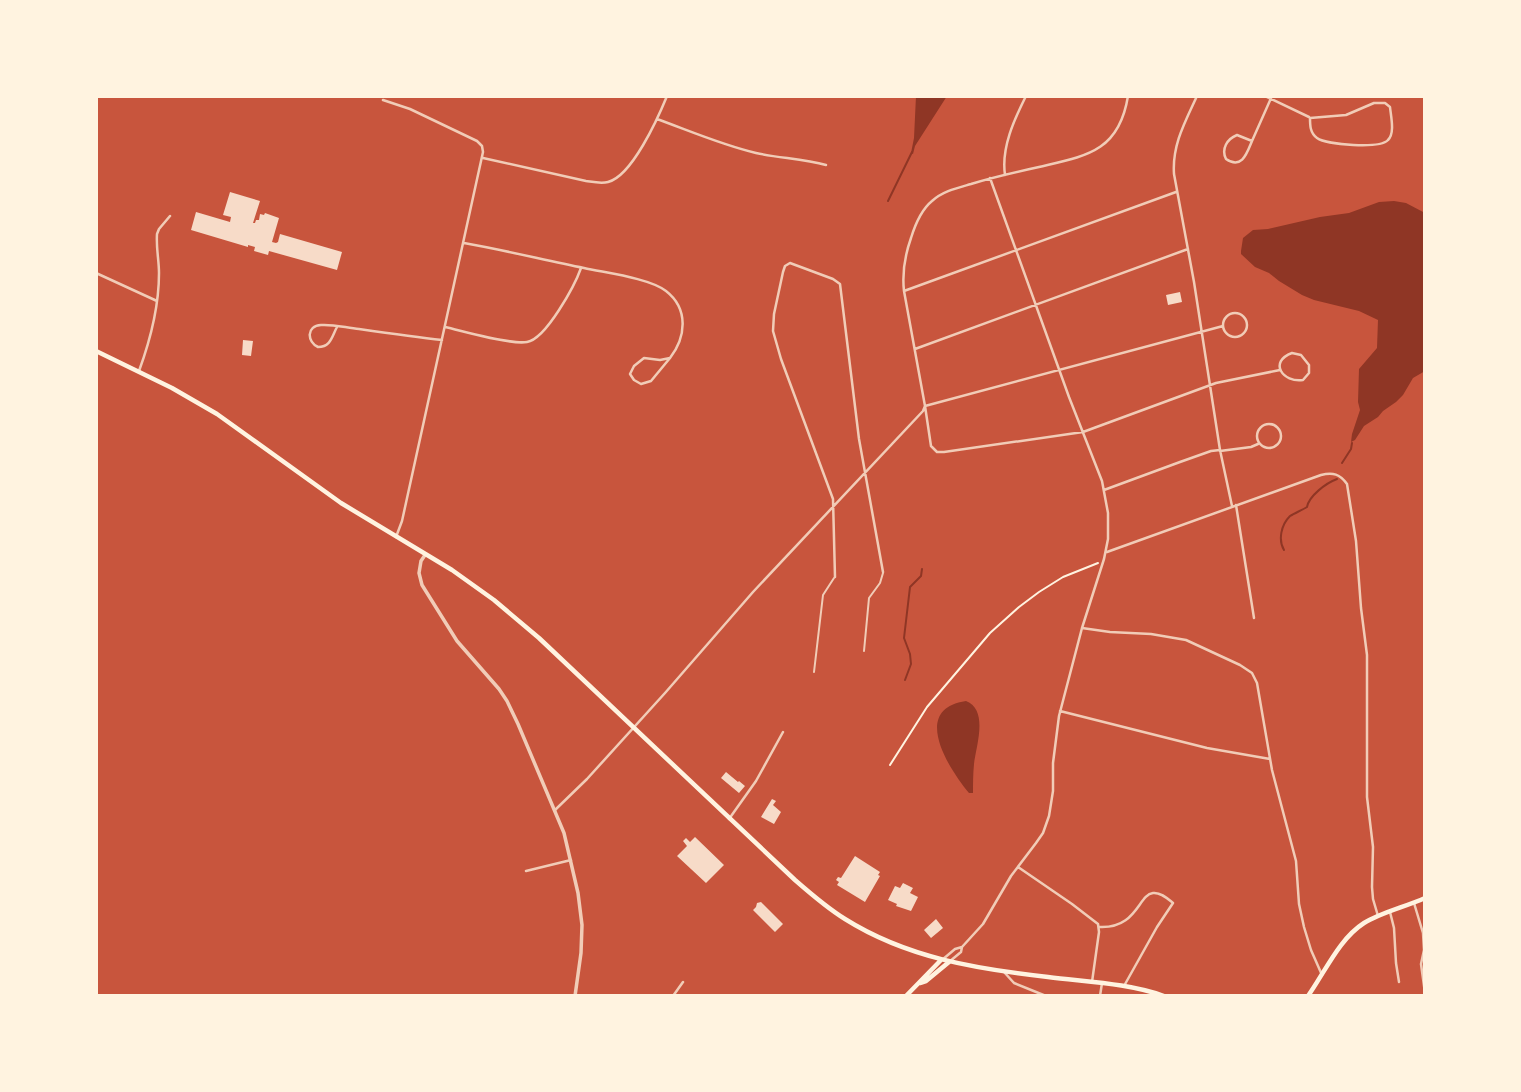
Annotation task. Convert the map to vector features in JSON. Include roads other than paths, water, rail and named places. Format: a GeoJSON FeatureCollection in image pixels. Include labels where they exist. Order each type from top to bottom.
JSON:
{"type":"FeatureCollection","features":[{"type":"Feature","properties":{"kind":"main road"},"geometry":{"type":"LineString","coordinates":[[96,351],[139,371],[217,414],[341,503],[475,586],[539,638],[814,897],[860,928],[949,962],[1004,972],[1124,986],[1164,996]]}},
{"type":"Feature","properties":{"kind":"main road"},"geometry":{"type":"LineString","coordinates":[[1308,996],[1353,932],[1378,916],[1425,898]]}},
{"type":"Feature","properties":{"kind":"main road"},"geometry":{"type":"LineString","coordinates":[[906,996],[941,960]]}},
{"type":"Feature","properties":{"kind":"main road"},"geometry":{"type":"LineString","coordinates":[[919,983],[926,981],[949,962]]}},
{"type":"Feature","properties":{"kind":"street"},"geometry":{"type":"LineString","coordinates":[[482,158],[586,181],[606,182],[617,177],[632,160],[657,119],[667,96]]}},
{"type":"Feature","properties":{"kind":"street"},"geometry":{"type":"LineString","coordinates":[[1005,175],[1004,156],[1011,130],[1026,96]]}},
{"type":"Feature","properties":{"kind":"street"},"geometry":{"type":"LineString","coordinates":[[1128,96],[1118,127],[1111,138],[1095,150],[1075,159],[948,190],[925,207],[909,244],[904,266],[904,291],[931,446],[939,453],[1083,432],[1210,385],[1280,370]]}},
{"type":"Feature","properties":{"kind":"street"},"geometry":{"type":"LineString","coordinates":[[1197,96],[1177,143],[1173,167],[1220,451],[1234,506],[1254,618]]}},
{"type":"Feature","properties":{"kind":"street"},"geometry":{"type":"LineString","coordinates":[[1265,96],[1310,118],[1346,115],[1374,103],[1383,103],[1390,107],[1390,137],[1382,144],[1336,144],[1322,141],[1315,136],[1310,126],[1310,118]]}},
{"type":"Feature","properties":{"kind":"street"},"geometry":{"type":"LineString","coordinates":[[1252,141],[1241,136],[1232,137],[1224,150],[1226,159],[1233,162],[1245,156],[1252,141],[1272,98]]}},
{"type":"Feature","properties":{"kind":"street"},"geometry":{"type":"LineString","coordinates":[[383,100],[410,109],[477,141],[483,149],[402,521],[396,537]]}},
{"type":"Feature","properties":{"kind":"street"},"geometry":{"type":"LineString","coordinates":[[657,119],[737,148],[826,165]]}},
{"type":"Feature","properties":{"kind":"street"},"geometry":{"type":"LineString","coordinates":[[949,962],[961,952],[962,947],[983,923],[1043,833],[1049,816],[1060,711],[1106,552],[1108,525],[1104,490],[990,178]]}},
{"type":"Feature","properties":{"kind":"street"},"geometry":{"type":"LineString","coordinates":[[904,291],[1176,192]]}},
{"type":"Feature","properties":{"kind":"street"},"geometry":{"type":"LineString","coordinates":[[139,371],[157,301],[157,234],[170,216]]}},
{"type":"Feature","properties":{"kind":"street"},"geometry":{"type":"LineString","coordinates":[[464,243],[647,282],[668,292],[680,311],[683,327],[681,341],[670,358],[656,377],[648,383],[639,383],[631,376],[632,369],[640,360],[670,358]]}},
{"type":"Feature","properties":{"kind":"street"},"geometry":{"type":"LineString","coordinates":[[915,349],[1188,249]]}},
{"type":"Feature","properties":{"kind":"street"},"geometry":{"type":"LineString","coordinates":[[835,577],[834,506],[773,331],[783,272],[789,263],[827,276],[840,284],[859,439],[883,572]]}},
{"type":"Feature","properties":{"kind":"street"},"geometry":{"type":"LineString","coordinates":[[445,327],[513,342],[532,341],[540,335],[568,296],[581,268]]}},
{"type":"Feature","properties":{"kind":"street"},"geometry":{"type":"LineString","coordinates":[[96,273],[157,301]]}},
{"type":"Feature","properties":{"kind":"street"},"geometry":{"type":"LineString","coordinates":[[1234,313],[1242,316],[1247,323],[1244,332],[1237,337],[1228,335],[1223,326],[1226,318],[1234,313]]}},
{"type":"Feature","properties":{"kind":"street"},"geometry":{"type":"LineString","coordinates":[[337,327],[326,346],[318,347],[311,343],[309,333],[314,326],[320,325],[337,327],[442,340]]}},
{"type":"Feature","properties":{"kind":"street"},"geometry":{"type":"LineString","coordinates":[[555,810],[634,728],[753,592],[918,417],[925,406],[1223,326]]}},
{"type":"Feature","properties":{"kind":"street"},"geometry":{"type":"LineString","coordinates":[[1292,353],[1299,354],[1310,367],[1308,376],[1301,381],[1288,378],[1280,370],[1282,359],[1292,353]]}},
{"type":"Feature","properties":{"kind":"street"},"geometry":{"type":"LineString","coordinates":[[1268,423],[1281,432],[1275,446],[1266,448],[1259,443],[1256,434],[1261,426],[1268,423]]}},
{"type":"Feature","properties":{"kind":"street"},"geometry":{"type":"LineString","coordinates":[[1104,490],[1211,451],[1251,447],[1259,443]]}},
{"type":"Feature","properties":{"kind":"street"},"geometry":{"type":"LineString","coordinates":[[1106,552],[1321,475],[1334,473],[1342,477],[1347,484],[1356,542],[1367,655],[1367,788],[1373,847],[1373,899],[1378,916]]}},
{"type":"Feature","properties":{"kind":"street"},"geometry":{"type":"LineString","coordinates":[[425,555],[419,573],[422,585],[457,641],[507,701],[555,810],[571,860],[582,925],[582,952],[575,996]]}},
{"type":"Feature","properties":{"kind":"street"},"geometry":{"type":"LineString","coordinates":[[1082,628],[1179,638],[1252,673],[1257,683],[1270,759],[1296,861],[1304,927],[1322,976]]}},
{"type":"Feature","properties":{"kind":"street"},"geometry":{"type":"LineString","coordinates":[[1060,711],[1207,748],[1270,759]]}},
{"type":"Feature","properties":{"kind":"street"},"geometry":{"type":"LineString","coordinates":[[729,818],[756,781],[783,732]]}},
{"type":"Feature","properties":{"kind":"street"},"geometry":{"type":"LineString","coordinates":[[526,871],[571,860]]}},
{"type":"Feature","properties":{"kind":"street"},"geometry":{"type":"LineString","coordinates":[[1018,867],[1094,920],[1099,927],[1092,982]]}},
{"type":"Feature","properties":{"kind":"street"},"geometry":{"type":"LineString","coordinates":[[1099,927],[1110,927],[1124,922],[1148,895],[1153,893],[1158,893],[1173,903],[1124,986]]}},
{"type":"Feature","properties":{"kind":"street"},"geometry":{"type":"LineString","coordinates":[[1414,903],[1423,933],[1421,964],[1425,993]]}},
{"type":"Feature","properties":{"kind":"street"},"geometry":{"type":"LineString","coordinates":[[1390,912],[1399,982]]}},
{"type":"Feature","properties":{"kind":"street"},"geometry":{"type":"LineString","coordinates":[[941,960],[962,947]]}},
{"type":"Feature","properties":{"kind":"street"},"geometry":{"type":"LineString","coordinates":[[1004,972],[1014,983],[1046,996]]}},
{"type":"Feature","properties":{"kind":"street"},"geometry":{"type":"LineString","coordinates":[[673,996],[683,982]]}},
{"type":"Feature","properties":{"kind":"street"},"geometry":{"type":"LineString","coordinates":[[1100,996],[1102,983]]}},
{"type":"Feature","properties":{"kind":"lane"},"geometry":{"type":"LineString","coordinates":[[864,651],[869,598],[880,583],[883,572]]}},
{"type":"Feature","properties":{"kind":"lane"},"geometry":{"type":"LineString","coordinates":[[814,672],[823,595],[835,577]]}},
{"type":"Feature","properties":{"kind":"waterway"},"geometry":{"type":"LineString","coordinates":[[888,201],[912,152]]}},
{"type":"Feature","properties":{"kind":"waterway"},"geometry":{"type":"LineString","coordinates":[[1342,463],[1352,443]]}},
{"type":"Feature","properties":{"kind":"waterway"},"geometry":{"type":"LineString","coordinates":[[1284,550],[1281,537],[1287,520],[1307,507],[1319,490],[1337,479]]}},
{"type":"Feature","properties":{"kind":"waterway"},"geometry":{"type":"LineString","coordinates":[[905,680],[911,664],[904,638],[910,587],[921,576],[922,569]]}}]}
